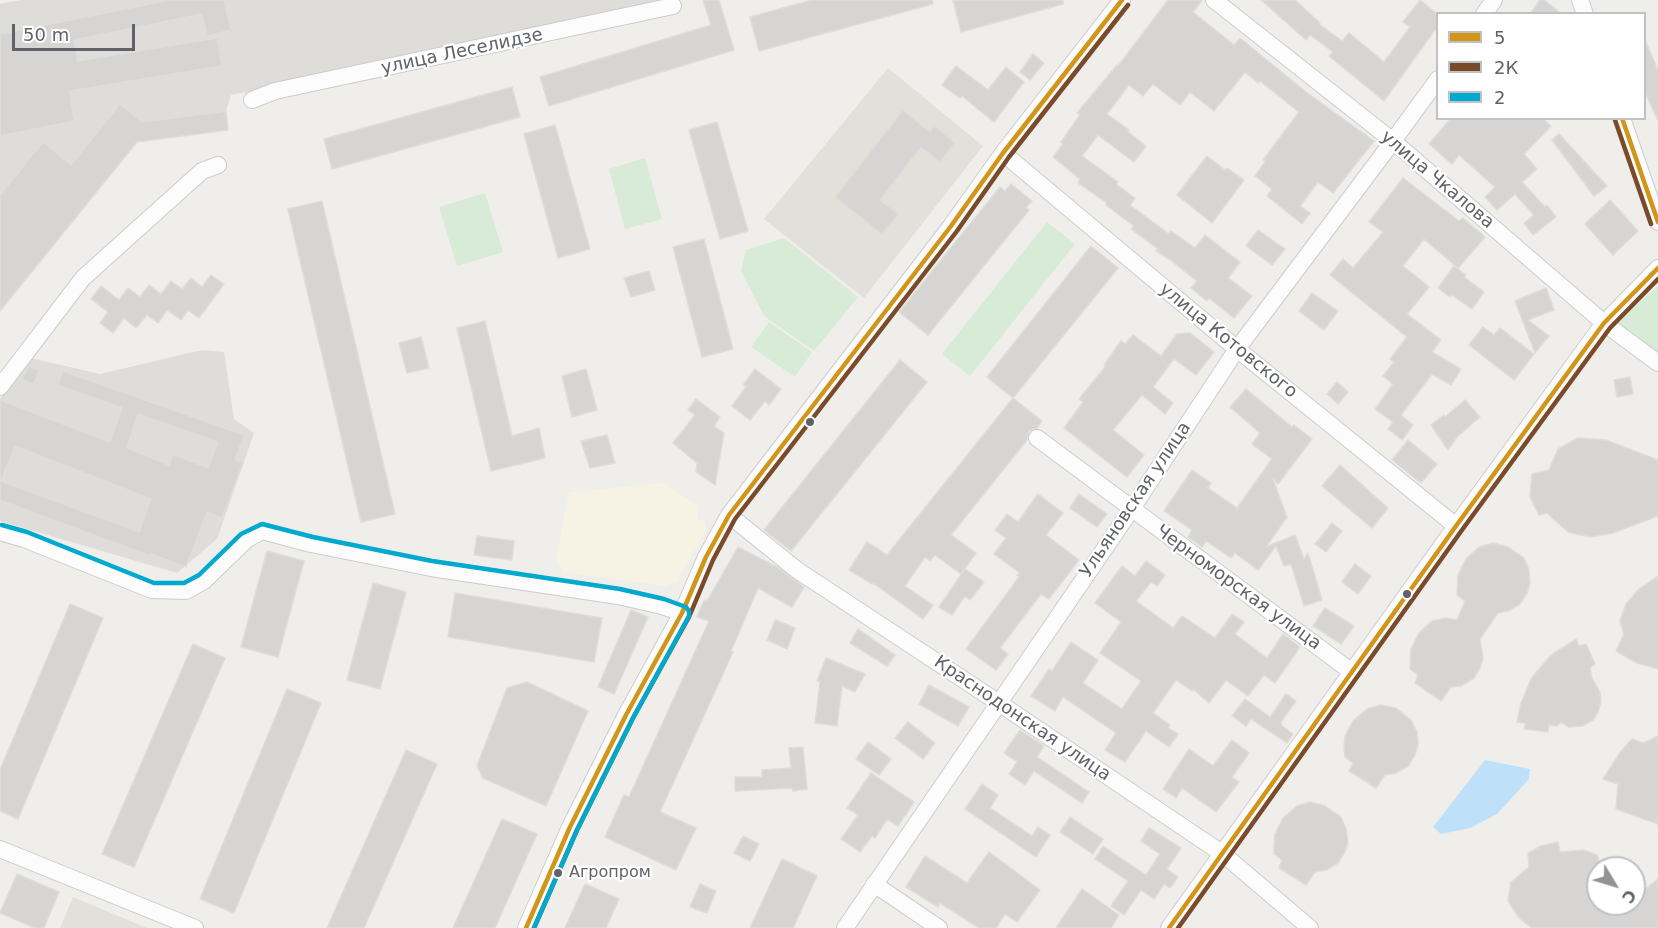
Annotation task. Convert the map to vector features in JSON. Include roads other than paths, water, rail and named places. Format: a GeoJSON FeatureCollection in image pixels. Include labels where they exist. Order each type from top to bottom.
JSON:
{"type":"FeatureCollection","features":[{"type":"Feature","properties":{"kind":"street"},"geometry":{"type":"LineString","coordinates":[[526,928],[570,826],[626,715],[682,613],[706,557],[729,515],[1122,0]]}},
{"type":"Feature","properties":{"kind":"street","name":"улица Чкалова"},"geometry":{"type":"LineString","coordinates":[[1214,0],[1393,141],[1604,323],[1658,363]]}},
{"type":"Feature","properties":{"kind":"street","name":"улица Леселидзе"},"geometry":{"type":"LineString","coordinates":[[252,100],[275,91],[674,6]]}},
{"type":"Feature","properties":{"kind":"street","name":"Ульяновская улица"},"geometry":{"type":"LineString","coordinates":[[845,928],[1131,510],[1237,348],[1436,80]]}},
{"type":"Feature","properties":{"kind":"street"},"geometry":{"type":"LineString","coordinates":[[1623,120],[1658,222]]}},
{"type":"Feature","properties":{"kind":"street","name":"улица Котовского"},"geometry":{"type":"LineString","coordinates":[[1003,153],[1456,526]]}},
{"type":"Feature","properties":{"kind":"street"},"geometry":{"type":"LineString","coordinates":[[0,387],[83,278],[202,171],[218,165]]}},
{"type":"Feature","properties":{"kind":"street"},"geometry":{"type":"LineString","coordinates":[[1169,928],[1604,323],[1658,268]]}},
{"type":"Feature","properties":{"kind":"street","name":"Черноморская улица"},"geometry":{"type":"LineString","coordinates":[[1037,438],[1352,672]]}},
{"type":"Feature","properties":{"kind":"street","name":"Краснодонская улица"},"geometry":{"type":"LineString","coordinates":[[729,515],[797,570],[1223,854],[1310,928]]}},
{"type":"Feature","properties":{"kind":"street"},"geometry":{"type":"LineString","coordinates":[[0,532],[24,539],[152,590],[186,591],[204,581],[246,540],[262,531],[311,544],[431,568],[618,596],[682,613]]}},
{"type":"Feature","properties":{"kind":"street"},"geometry":{"type":"LineString","coordinates":[[0,849],[195,928]]}},
{"type":"Feature","properties":{"kind":"street"},"geometry":{"type":"LineString","coordinates":[[874,884],[939,928]]}},
{"type":"Feature","properties":{"kind":"water"},"geometry":{"type":"Polygon","coordinates":[[[1485,760],[1530,769],[1529,779],[1497,814],[1470,828],[1441,834],[1433,827],[1485,760]]]}},
{"type":"Feature","properties":{"kind":"place","name":"Агропром"},"geometry":{"type":"Point","coordinates":[558,873]}}]}
